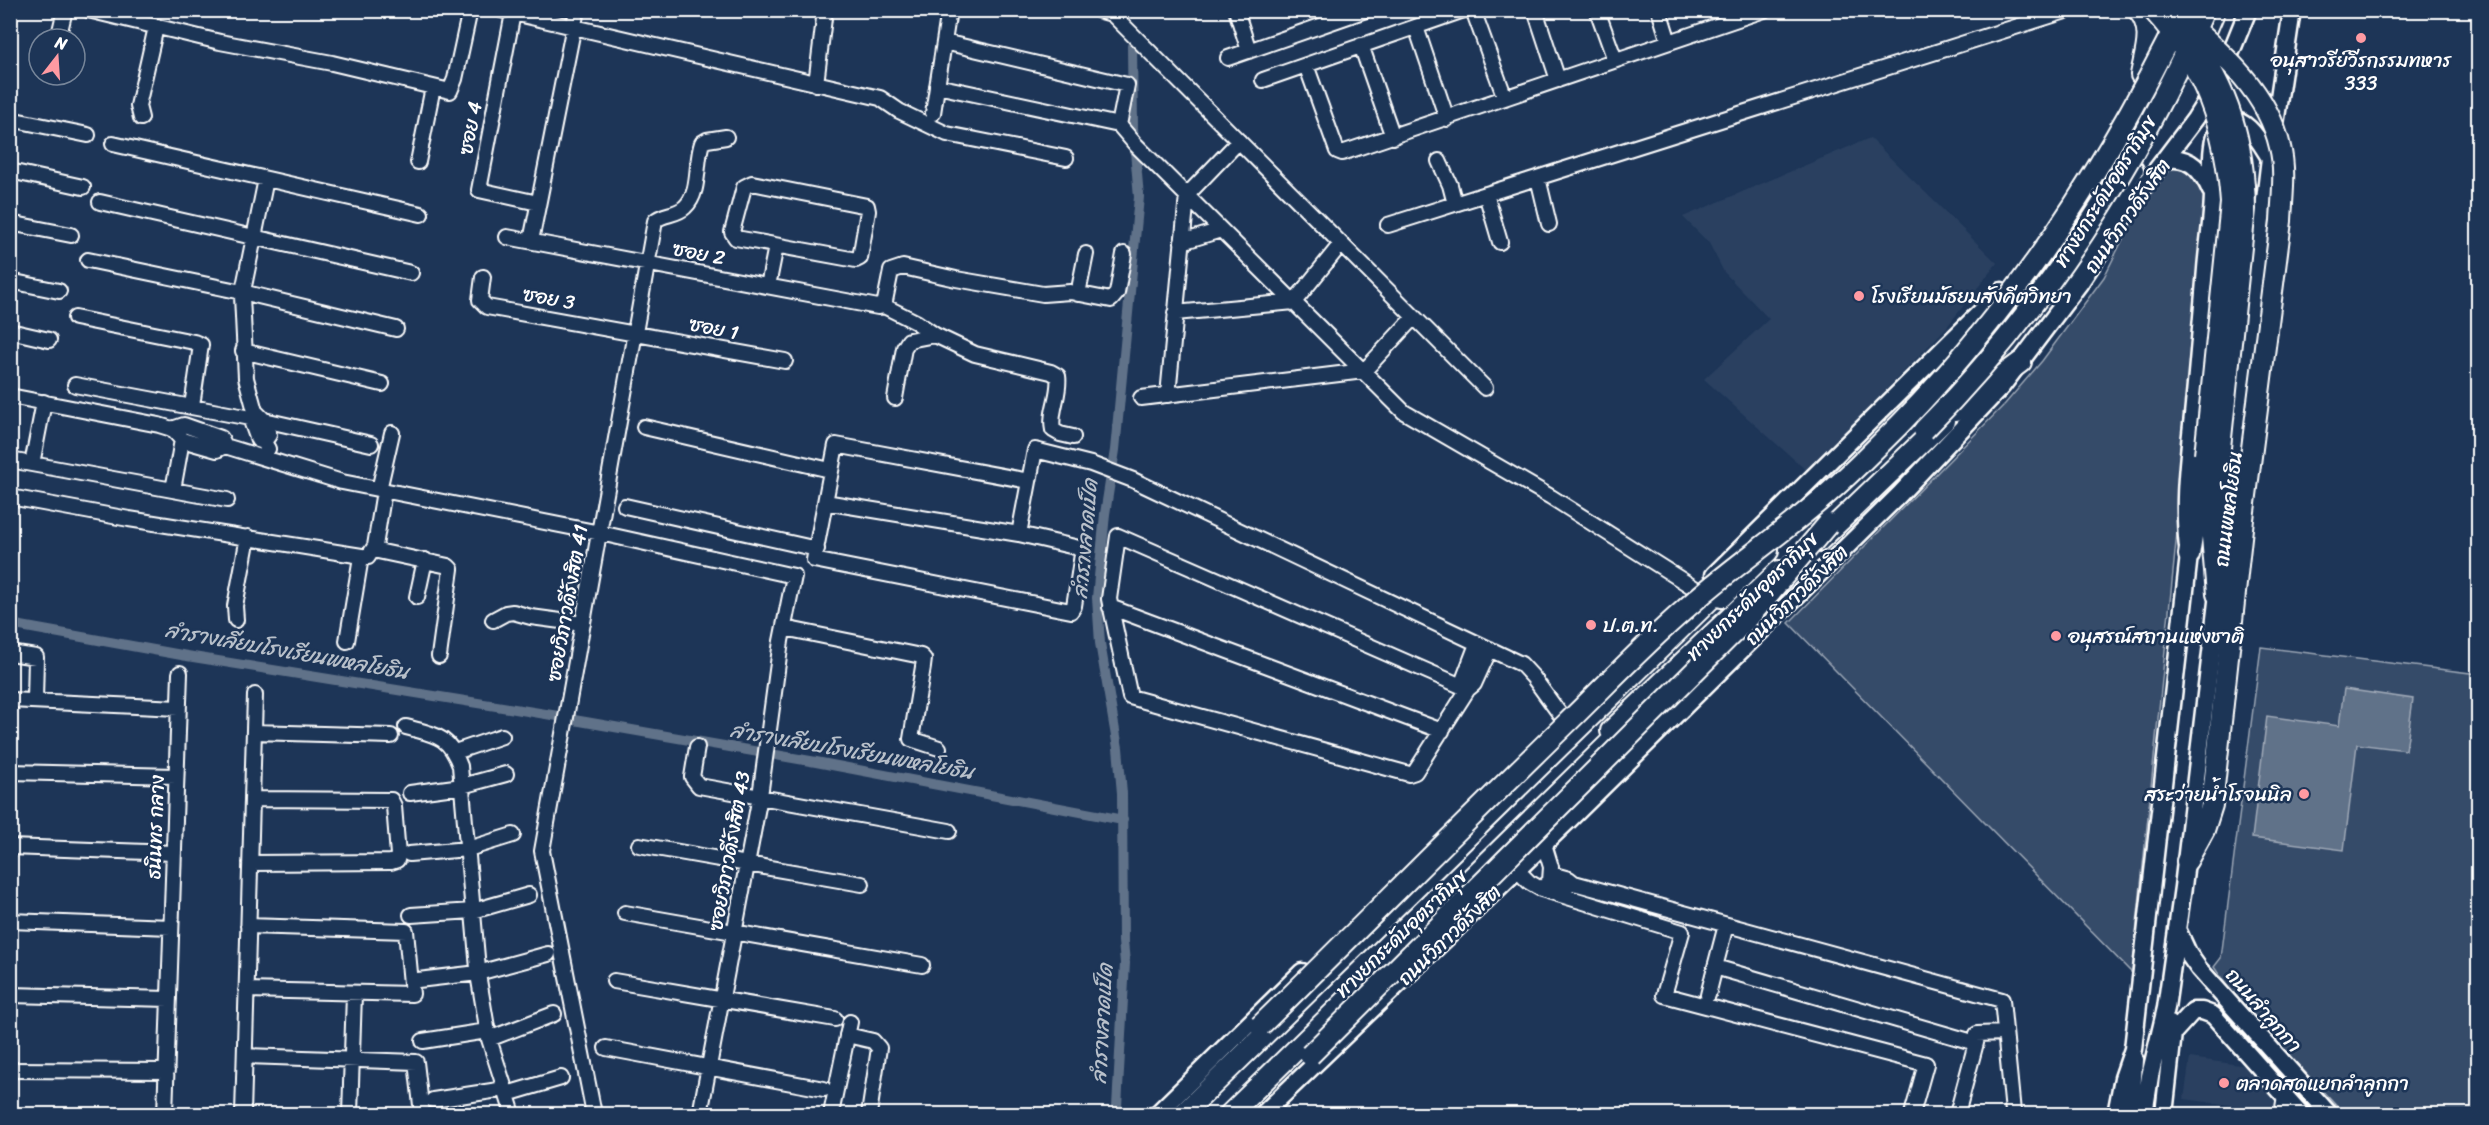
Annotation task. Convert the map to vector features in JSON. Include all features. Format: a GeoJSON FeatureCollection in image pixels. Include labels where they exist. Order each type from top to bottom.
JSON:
{"type":"FeatureCollection","features":[{"type":"Feature","properties":{"kind":"highway"},"geometry":{"type":"LineString","coordinates":[[2138,10],[2145,19],[2148,30],[2141,75]]}},
{"type":"Feature","properties":{"kind":"highway"},"geometry":{"type":"LineString","coordinates":[[2153,10],[2176,36],[2199,75],[2214,111],[2229,169],[2231,203],[2212,456],[2212,537],[2217,594]]}},
{"type":"Feature","properties":{"kind":"highway"},"geometry":{"type":"LineString","coordinates":[[1183,1114],[1690,620],[1942,370],[2002,291],[2067,199],[2141,75],[2173,10]]}},
{"type":"Feature","properties":{"kind":"highway"},"geometry":{"type":"LineString","coordinates":[[2173,10],[2205,57],[2221,88],[2240,144],[2244,174],[2245,209],[2212,456],[2189,555]]}},
{"type":"Feature","properties":{"kind":"highway"},"geometry":{"type":"LineString","coordinates":[[2173,10],[2244,76],[2264,106],[2280,147],[2283,178],[2281,221],[2243,519],[2212,805],[2204,830],[2187,861]]}},
{"type":"Feature","properties":{"kind":"highway","name":"ทางยกระดับอุตราภิมุข"},"geometry":{"type":"LineString","coordinates":[[1194,1114],[1810,509],[1879,446],[1928,395],[1969,349],[2013,293],[2060,227],[2140,95],[2183,10]]}},
{"type":"Feature","properties":{"kind":"highway","name":"ทางยกระดับอุตราภิมุข"},"geometry":{"type":"LineString","coordinates":[[1215,1114],[1947,407],[2034,302],[2117,178],[2168,86],[2204,10]]}},
{"type":"Feature","properties":{"kind":"highway","name":"ถนนวิภาวดีรังสิต"},"geometry":{"type":"LineString","coordinates":[[1230,1114],[1602,750],[1955,411],[2076,261],[2120,194],[2196,53],[2215,10]]}},
{"type":"Feature","properties":{"kind":"highway"},"geometry":{"type":"LineString","coordinates":[[1955,411],[2021,362]]}},
{"type":"Feature","properties":{"kind":"highway"},"geometry":{"type":"LineString","coordinates":[[1169,1114],[1683,611],[1810,509]]}},
{"type":"Feature","properties":{"kind":"highway"},"geometry":{"type":"LineString","coordinates":[[1248,1114],[1310,1055],[1749,616],[1828,524]]}},
{"type":"Feature","properties":{"kind":"highway"},"geometry":{"type":"LineString","coordinates":[[1690,620],[1713,576]]}},
{"type":"Feature","properties":{"kind":"main road","name":"ถนนวิภาวดีรังสิต"},"geometry":{"type":"LineString","coordinates":[[1263,1114],[1544,844],[1920,474],[1989,401],[2079,284],[2142,189],[2166,160],[2220,79],[2248,10]]}},
{"type":"Feature","properties":{"kind":"main road","name":"ถนนพหลโยธิน"},"geometry":{"type":"LineString","coordinates":[[2144,1114],[2150,1076],[2166,1008],[2187,861],[2270,158],[2292,10]]}},
{"type":"Feature","properties":{"kind":"main road","name":"ถนนพหลโยธิน"},"geometry":{"type":"LineString","coordinates":[[2131,1114],[2134,1079],[2133,1049],[2189,555],[2184,522],[2186,474],[2212,221],[2215,137],[2219,126],[2225,122],[2235,121],[2243,124],[2260,141],[2270,158]]}},
{"type":"Feature","properties":{"kind":"main road"},"geometry":{"type":"LineString","coordinates":[[2166,160],[2175,158],[2193,165],[2201,173],[2213,194]]}},
{"type":"Feature","properties":{"kind":"main road"},"geometry":{"type":"LineString","coordinates":[[1157,1114],[1562,717],[1699,591],[2002,291]]}},
{"type":"Feature","properties":{"kind":"main road","name":"ถนนลำลูกกา"},"geometry":{"type":"LineString","coordinates":[[2177,928],[2189,955],[2199,969],[2328,1114]]}},
{"type":"Feature","properties":{"kind":"main road","name":"ถนนพหลโยธิน"},"geometry":{"type":"LineString","coordinates":[[2164,1114],[2173,1033],[2166,1008]]}},
{"type":"Feature","properties":{"kind":"main road","name":"ถนนลำลูกกา"},"geometry":{"type":"LineString","coordinates":[[2173,1033],[2193,1011],[2213,1015],[2301,1114]]}},
{"type":"Feature","properties":{"kind":"main road","name":"ถนนพหลโยธิน"},"geometry":{"type":"LineString","coordinates":[[2116,1114],[2123,1078],[2133,1049]]}},
{"type":"Feature","properties":{"kind":"street"},"geometry":{"type":"LineString","coordinates":[[61,27],[65,10]]}},
{"type":"Feature","properties":{"kind":"street"},"geometry":{"type":"LineString","coordinates":[[88,10],[220,42],[332,63],[450,91],[453,88],[470,10]]}},
{"type":"Feature","properties":{"kind":"street"},"geometry":{"type":"LineString","coordinates":[[531,241],[577,10]]}},
{"type":"Feature","properties":{"kind":"street"},"geometry":{"type":"LineString","coordinates":[[816,84],[825,10]]}},
{"type":"Feature","properties":{"kind":"street"},"geometry":{"type":"LineString","coordinates":[[933,113],[949,10]]}},
{"type":"Feature","properties":{"kind":"street"},"geometry":{"type":"LineString","coordinates":[[1098,10],[1112,14],[1485,388]]}},
{"type":"Feature","properties":{"kind":"street"},"geometry":{"type":"LineString","coordinates":[[1236,10],[1249,51]]}},
{"type":"Feature","properties":{"kind":"street"},"geometry":{"type":"LineString","coordinates":[[1228,58],[1366,10]]}},
{"type":"Feature","properties":{"kind":"street"},"geometry":{"type":"LineString","coordinates":[[1263,80],[1464,10]]}},
{"type":"Feature","properties":{"kind":"street"},"geometry":{"type":"LineString","coordinates":[[1473,10],[1505,98]]}},
{"type":"Feature","properties":{"kind":"street"},"geometry":{"type":"LineString","coordinates":[[1535,10],[1558,80]]}},
{"type":"Feature","properties":{"kind":"street"},"geometry":{"type":"LineString","coordinates":[[1597,10],[1615,60]]}},
{"type":"Feature","properties":{"kind":"street"},"geometry":{"type":"LineString","coordinates":[[1659,10],[1669,42]]}},
{"type":"Feature","properties":{"kind":"street"},"geometry":{"type":"LineString","coordinates":[[1306,65],[1337,151],[1346,153],[1669,42],[1723,17],[1764,10]]}},
{"type":"Feature","properties":{"kind":"street"},"geometry":{"type":"LineString","coordinates":[[1388,225],[2069,10]]}},
{"type":"Feature","properties":{"kind":"street"},"geometry":{"type":"LineString","coordinates":[[507,12],[880,98],[899,111],[947,134],[1066,158]]}},
{"type":"Feature","properties":{"kind":"street","name":"ซอย 4"},"geometry":{"type":"LineString","coordinates":[[507,12],[479,190],[538,203]]}},
{"type":"Feature","properties":{"kind":"street"},"geometry":{"type":"LineString","coordinates":[[141,118],[138,106],[156,27]]}},
{"type":"Feature","properties":{"kind":"street"},"geometry":{"type":"LineString","coordinates":[[1416,27],[1447,119]]}},
{"type":"Feature","properties":{"kind":"street"},"geometry":{"type":"LineString","coordinates":[[944,42],[1127,85],[1119,125]]}},
{"type":"Feature","properties":{"kind":"street"},"geometry":{"type":"LineString","coordinates":[[1361,45],[1393,137]]}},
{"type":"Feature","properties":{"kind":"street"},"geometry":{"type":"LineString","coordinates":[[937,86],[1119,125],[1135,144],[1404,412],[1551,497],[1699,591]]}},
{"type":"Feature","properties":{"kind":"street"},"geometry":{"type":"LineString","coordinates":[[418,162],[433,87]]}},
{"type":"Feature","properties":{"kind":"street"},"geometry":{"type":"LineString","coordinates":[[10,119],[88,135]]}},
{"type":"Feature","properties":{"kind":"street","name":"ซอยวิภาวดีรังสิต 41"},"geometry":{"type":"LineString","coordinates":[[594,1114],[542,851],[655,221],[662,216],[678,212],[689,203],[702,143],[726,136]]}},
{"type":"Feature","properties":{"kind":"street"},"geometry":{"type":"LineString","coordinates":[[1168,395],[1187,195],[1239,141]]}},
{"type":"Feature","properties":{"kind":"street"},"geometry":{"type":"LineString","coordinates":[[114,144],[421,214]]}},
{"type":"Feature","properties":{"kind":"street"},"geometry":{"type":"LineString","coordinates":[[1439,161],[1450,185],[1455,204]]}},
{"type":"Feature","properties":{"kind":"street"},"geometry":{"type":"LineString","coordinates":[[10,171],[83,187]]}},
{"type":"Feature","properties":{"kind":"street"},"geometry":{"type":"LineString","coordinates":[[1538,178],[1549,224]]}},
{"type":"Feature","properties":{"kind":"street"},"geometry":{"type":"LineString","coordinates":[[266,179],[242,292],[243,351],[246,378],[257,416],[269,435],[264,442],[275,462]]}},
{"type":"Feature","properties":{"kind":"street"},"geometry":{"type":"LineString","coordinates":[[752,183],[867,206],[861,254],[856,260],[776,246],[736,238],[733,235],[744,187],[747,184],[752,183]]}},
{"type":"Feature","properties":{"kind":"street"},"geometry":{"type":"LineString","coordinates":[[1486,194],[1500,242]]}},
{"type":"Feature","properties":{"kind":"street"},"geometry":{"type":"LineString","coordinates":[[100,201],[411,273]]}},
{"type":"Feature","properties":{"kind":"street"},"geometry":{"type":"LineString","coordinates":[[10,223],[71,235]]}},
{"type":"Feature","properties":{"kind":"street"},"geometry":{"type":"LineString","coordinates":[[1182,242],[1221,230]]}},
{"type":"Feature","properties":{"kind":"street","name":"ซอย 2"},"geometry":{"type":"LineString","coordinates":[[507,237],[878,307],[884,306],[916,322],[935,335],[975,354],[1051,372],[1058,376],[1059,383],[1051,422],[1053,430],[1072,437]]}},
{"type":"Feature","properties":{"kind":"street"},"geometry":{"type":"LineString","coordinates":[[1175,314],[1294,302],[1341,244]]}},
{"type":"Feature","properties":{"kind":"street"},"geometry":{"type":"LineString","coordinates":[[768,286],[776,246]]}},
{"type":"Feature","properties":{"kind":"street"},"geometry":{"type":"LineString","coordinates":[[1078,294],[1086,254]]}},
{"type":"Feature","properties":{"kind":"street"},"geometry":{"type":"LineString","coordinates":[[884,306],[891,271],[903,267],[1043,294],[1058,291],[1111,300],[1115,297],[1124,254]]}},
{"type":"Feature","properties":{"kind":"street"},"geometry":{"type":"LineString","coordinates":[[88,260],[242,292],[396,329]]}},
{"type":"Feature","properties":{"kind":"street","name":"ซอย 3"},"geometry":{"type":"LineString","coordinates":[[483,277],[480,300],[487,307],[636,333]]}},
{"type":"Feature","properties":{"kind":"street"},"geometry":{"type":"LineString","coordinates":[[10,281],[59,291]]}},
{"type":"Feature","properties":{"kind":"street"},"geometry":{"type":"LineString","coordinates":[[1141,398],[1364,371],[1414,316]]}},
{"type":"Feature","properties":{"kind":"street"},"geometry":{"type":"LineString","coordinates":[[75,318],[201,345],[192,406]]}},
{"type":"Feature","properties":{"kind":"street"},"geometry":{"type":"LineString","coordinates":[[10,332],[49,340]]}},
{"type":"Feature","properties":{"kind":"street","name":"ซอย 1"},"geometry":{"type":"LineString","coordinates":[[636,333],[784,362]]}},
{"type":"Feature","properties":{"kind":"street"},"geometry":{"type":"LineString","coordinates":[[895,398],[904,348],[909,340],[935,335]]}},
{"type":"Feature","properties":{"kind":"street"},"geometry":{"type":"LineString","coordinates":[[243,351],[382,384]]}},
{"type":"Feature","properties":{"kind":"street"},"geometry":{"type":"LineString","coordinates":[[75,385],[257,416],[371,444]]}},
{"type":"Feature","properties":{"kind":"street"},"geometry":{"type":"LineString","coordinates":[[10,396],[128,417],[172,429],[182,440],[217,450],[225,446],[342,482],[600,533]]}},
{"type":"Feature","properties":{"kind":"street"},"geometry":{"type":"LineString","coordinates":[[32,464],[44,402]]}},
{"type":"Feature","properties":{"kind":"street"},"geometry":{"type":"LineString","coordinates":[[172,429],[184,425],[221,438],[225,446]]}},
{"type":"Feature","properties":{"kind":"street"},"geometry":{"type":"LineString","coordinates":[[644,427],[830,470]]}},
{"type":"Feature","properties":{"kind":"street"},"geometry":{"type":"LineString","coordinates":[[347,641],[382,491],[392,433]]}},
{"type":"Feature","properties":{"kind":"street"},"geometry":{"type":"LineString","coordinates":[[173,490],[182,440]]}},
{"type":"Feature","properties":{"kind":"street"},"geometry":{"type":"LineString","coordinates":[[825,502],[1019,534],[1079,548],[1082,554],[1074,606],[1071,611],[1064,612],[814,560],[830,470],[836,445],[1029,481]]}},
{"type":"Feature","properties":{"kind":"street"},"geometry":{"type":"LineString","coordinates":[[1019,534],[1035,450],[1114,472],[1521,664],[1562,717]]}},
{"type":"Feature","properties":{"kind":"street"},"geometry":{"type":"LineString","coordinates":[[10,460],[227,500]]}},
{"type":"Feature","properties":{"kind":"street"},"geometry":{"type":"LineString","coordinates":[[10,497],[248,537],[425,560],[448,566],[451,569],[439,656]]}},
{"type":"Feature","properties":{"kind":"street"},"geometry":{"type":"LineString","coordinates":[[625,506],[817,549]]}},
{"type":"Feature","properties":{"kind":"street","name":"ซอยวิภาวดีรังสิต 43"},"geometry":{"type":"LineString","coordinates":[[600,533],[794,576],[766,743],[760,796],[700,1114]]}},
{"type":"Feature","properties":{"kind":"street"},"geometry":{"type":"LineString","coordinates":[[1468,689],[1118,536],[1110,583],[1110,607],[1130,697],[1409,774],[1415,771],[1468,689],[1474,684],[1484,647]]}},
{"type":"Feature","properties":{"kind":"street"},"geometry":{"type":"LineString","coordinates":[[236,620],[235,606],[248,537]]}},
{"type":"Feature","properties":{"kind":"street"},"geometry":{"type":"LineString","coordinates":[[417,597],[425,560]]}},
{"type":"Feature","properties":{"kind":"street"},"geometry":{"type":"LineString","coordinates":[[1110,607],[1442,731]]}},
{"type":"Feature","properties":{"kind":"street"},"geometry":{"type":"LineString","coordinates":[[493,620],[513,612],[531,617],[584,624]]}},
{"type":"Feature","properties":{"kind":"street"},"geometry":{"type":"LineString","coordinates":[[784,628],[921,656],[924,659],[911,739],[939,748]]}},
{"type":"Feature","properties":{"kind":"street"},"geometry":{"type":"LineString","coordinates":[[10,653],[36,657],[35,701]]}},
{"type":"Feature","properties":{"kind":"street","name":"ธนินทร กลาง"},"geometry":{"type":"LineString","coordinates":[[165,1114],[180,674]]}},
{"type":"Feature","properties":{"kind":"street"},"geometry":{"type":"LineString","coordinates":[[243,1114],[255,695]]}},
{"type":"Feature","properties":{"kind":"street"},"geometry":{"type":"LineString","coordinates":[[10,700],[178,708]]}},
{"type":"Feature","properties":{"kind":"street"},"geometry":{"type":"LineString","coordinates":[[406,727],[446,740],[460,766],[478,973],[488,1035],[513,1114]]}},
{"type":"Feature","properties":{"kind":"street"},"geometry":{"type":"LineString","coordinates":[[254,732],[391,736]]}},
{"type":"Feature","properties":{"kind":"street"},"geometry":{"type":"LineString","coordinates":[[454,752],[502,736]]}},
{"type":"Feature","properties":{"kind":"street"},"geometry":{"type":"LineString","coordinates":[[697,747],[692,777],[699,786],[949,831]]}},
{"type":"Feature","properties":{"kind":"street"},"geometry":{"type":"LineString","coordinates":[[10,772],[176,776]]}},
{"type":"Feature","properties":{"kind":"street"},"geometry":{"type":"LineString","coordinates":[[410,793],[462,786],[506,774]]}},
{"type":"Feature","properties":{"kind":"street"},"geometry":{"type":"LineString","coordinates":[[250,863],[391,862],[397,860],[398,855],[392,800],[252,799]]}},
{"type":"Feature","properties":{"kind":"street"},"geometry":{"type":"LineString","coordinates":[[410,854],[468,849],[513,836]]}},
{"type":"Feature","properties":{"kind":"street"},"geometry":{"type":"LineString","coordinates":[[1544,844],[1551,867],[1547,881]]}},
{"type":"Feature","properties":{"kind":"street"},"geometry":{"type":"LineString","coordinates":[[639,845],[862,884]]}},
{"type":"Feature","properties":{"kind":"street"},"geometry":{"type":"LineString","coordinates":[[10,847],[174,853]]}},
{"type":"Feature","properties":{"kind":"street"},"geometry":{"type":"LineString","coordinates":[[1517,870],[1529,882],[1569,879],[1574,883],[2002,1000],[2013,1114]]}},
{"type":"Feature","properties":{"kind":"street"},"geometry":{"type":"LineString","coordinates":[[1547,881],[1682,932],[1664,995],[1926,1064],[1912,1114]]}},
{"type":"Feature","properties":{"kind":"street"},"geometry":{"type":"LineString","coordinates":[[411,915],[473,911],[529,895]]}},
{"type":"Feature","properties":{"kind":"street"},"geometry":{"type":"LineString","coordinates":[[626,913],[922,965]]}},
{"type":"Feature","properties":{"kind":"street"},"geometry":{"type":"LineString","coordinates":[[10,921],[171,927]]}},
{"type":"Feature","properties":{"kind":"street"},"geometry":{"type":"LineString","coordinates":[[1707,995],[1726,925]]}},
{"type":"Feature","properties":{"kind":"street"},"geometry":{"type":"LineString","coordinates":[[246,990],[412,994],[406,931],[248,927]]}},
{"type":"Feature","properties":{"kind":"street"},"geometry":{"type":"LineString","coordinates":[[418,980],[478,973],[548,954]]}},
{"type":"Feature","properties":{"kind":"street"},"geometry":{"type":"LineString","coordinates":[[1715,968],[1976,1043]]}},
{"type":"Feature","properties":{"kind":"street"},"geometry":{"type":"LineString","coordinates":[[614,981],[835,1019]]}},
{"type":"Feature","properties":{"kind":"street"},"geometry":{"type":"LineString","coordinates":[[350,1114],[354,994]]}},
{"type":"Feature","properties":{"kind":"street"},"geometry":{"type":"LineString","coordinates":[[10,995],[169,999]]}},
{"type":"Feature","properties":{"kind":"street"},"geometry":{"type":"LineString","coordinates":[[423,1041],[488,1035],[554,1014]]}},
{"type":"Feature","properties":{"kind":"street"},"geometry":{"type":"LineString","coordinates":[[831,1114],[849,1028],[873,1041],[879,1048],[868,1114]]}},
{"type":"Feature","properties":{"kind":"street"},"geometry":{"type":"LineString","coordinates":[[1957,1114],[1977,1034],[2005,1033]]}},
{"type":"Feature","properties":{"kind":"street"},"geometry":{"type":"LineString","coordinates":[[606,1048],[824,1089]]}},
{"type":"Feature","properties":{"kind":"street"},"geometry":{"type":"LineString","coordinates":[[245,1056],[416,1062],[422,1114]]}},
{"type":"Feature","properties":{"kind":"street"},"geometry":{"type":"LineString","coordinates":[[10,1070],[166,1071]]}},
{"type":"Feature","properties":{"kind":"street"},"geometry":{"type":"LineString","coordinates":[[433,1100],[506,1092],[561,1078]]}},
{"type":"Feature","properties":{"kind":"street"},"geometry":{"type":"LineString","coordinates":[[2282,1114],[2284,1096]]}},
{"type":"Feature","properties":{"kind":"shaded area","name":"โรงเรียนมัธยมสังคีตวิทยา"},"geometry":{"type":"Polygon","coordinates":[[[1870,138],[1997,263],[1946,328],[1807,471],[1704,379],[1769,319],[1724,272],[1709,243],[1683,217],[1870,138]]]}},
{"type":"Feature","properties":{"kind":"shaded area"},"geometry":{"type":"Polygon","coordinates":[[[2176,161],[2201,173],[2211,200],[2132,973],[1789,623],[2005,404],[2042,361],[2104,277],[2133,219],[2142,189],[2176,161]]]}},
{"type":"Feature","properties":{"kind":"shaded area"},"geometry":{"type":"Polygon","coordinates":[[[2261,647],[2478,674],[2478,1114],[2344,1114],[2233,995],[2214,967],[2221,958],[2261,647]]]}},
{"type":"Feature","properties":{"kind":"shaded area","name":"สระว่ายน้ำโรจนนิล"},"geometry":{"type":"Polygon","coordinates":[[[2344,689],[2413,699],[2406,750],[2357,744],[2344,850],[2252,838],[2267,716],[2339,726],[2344,689]]]}},
{"type":"Feature","properties":{"kind":"shaded area","name":"ตลาดสดแยกลำลูกกา"},"geometry":{"type":"Polygon","coordinates":[[[2190,1058],[2247,1066],[2279,1102],[2278,1114],[2245,1114],[2246,1107],[2184,1099],[2190,1058]]]}},
{"type":"Feature","properties":{"kind":"waterway","name":"ลำรางลาดเป็ด"},"geometry":{"type":"LineString","coordinates":[[1117,1107],[1125,963],[1122,793],[1118,748],[1100,643],[1097,598],[1105,514],[1115,450],[1139,197],[1133,128],[1132,46]]}},
{"type":"Feature","properties":{"kind":"waterway","name":"ลำรางเลียบโรงเรียนพหลโยธิน"},"geometry":{"type":"LineString","coordinates":[[10,624],[187,656],[558,716]]}},
{"type":"Feature","properties":{"kind":"waterway","name":"ลำรางเลียบโรงเรียนพหลโยธิน"},"geometry":{"type":"LineString","coordinates":[[574,720],[816,762],[1123,820]]}},
{"type":"Feature","properties":{"kind":"place","name":"อนุสาวรีย์วีรกรรมทหาร 333"},"geometry":{"type":"Point","coordinates":[2361,38]}},
{"type":"Feature","properties":{"kind":"place","name":"โรงเรียนมัธยมสังคีตวิทยา"},"geometry":{"type":"Point","coordinates":[1859,296]}},
{"type":"Feature","properties":{"kind":"place","name":"ป.ต.ท."},"geometry":{"type":"Point","coordinates":[1591,625]}},
{"type":"Feature","properties":{"kind":"place","name":"อนุสรณ์สถานแห่งชาติ"},"geometry":{"type":"Point","coordinates":[2056,636]}},
{"type":"Feature","properties":{"kind":"place","name":"สระว่ายน้ำโรจนนิล"},"geometry":{"type":"Point","coordinates":[2304,794]}},
{"type":"Feature","properties":{"kind":"place","name":"ตลาดสดแยกลำลูกกา"},"geometry":{"type":"Point","coordinates":[2224,1083]}}]}
